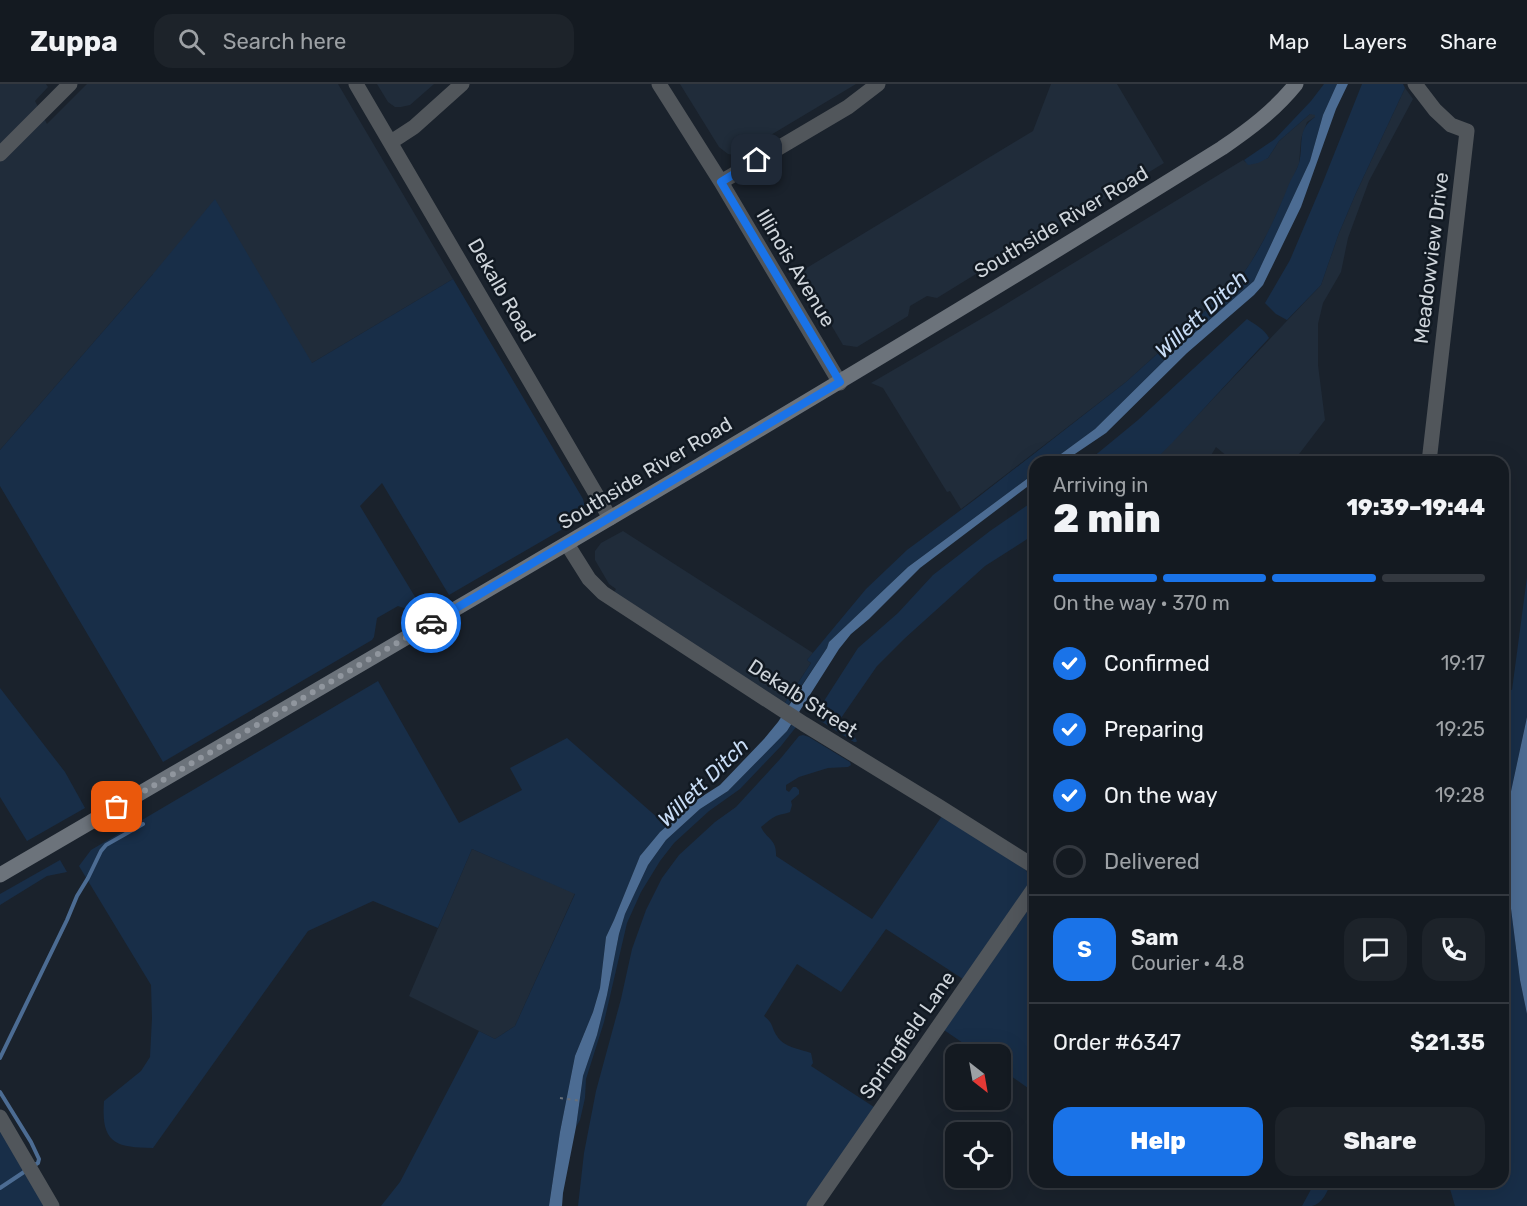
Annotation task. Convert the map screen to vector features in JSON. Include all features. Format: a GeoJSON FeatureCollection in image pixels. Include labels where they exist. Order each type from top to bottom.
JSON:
{"type":"FeatureCollection","features":[{"type":"Feature","properties":{"kind":"main road","name":"Southside River Road"},"geometry":{"type":"LineString","coordinates":[[0,875],[840,382],[1222,148],[1274,108],[1296,84]]}},
{"type":"Feature","properties":{"kind":"street"},"geometry":{"type":"LineString","coordinates":[[0,154],[70,84]]}},
{"type":"Feature","properties":{"kind":"street","name":"Dekalb Road"},"geometry":{"type":"LineString","coordinates":[[356,84],[610,518]]}},
{"type":"Feature","properties":{"kind":"street"},"geometry":{"type":"LineString","coordinates":[[391,142],[414,127],[462,84]]}},
{"type":"Feature","properties":{"kind":"street","name":"Illinois Avenue"},"geometry":{"type":"LineString","coordinates":[[659,84],[721,182],[840,382]]}},
{"type":"Feature","properties":{"kind":"street"},"geometry":{"type":"LineString","coordinates":[[721,182],[848,107],[878,84]]}},
{"type":"Feature","properties":{"kind":"street","name":"Meadowview Drive"},"geometry":{"type":"LineString","coordinates":[[1415,84],[1443,118],[1451,125],[1467,130],[1430,456]]}},
{"type":"Feature","properties":{"kind":"street","name":"Dekalb Street"},"geometry":{"type":"LineString","coordinates":[[567,544],[589,579],[603,593],[800,722],[1029,863]]}},
{"type":"Feature","properties":{"kind":"street","name":"Springfield Lane"},"geometry":{"type":"LineString","coordinates":[[814,1206],[1029,896]]}},
{"type":"Feature","properties":{"kind":"street"},"geometry":{"type":"LineString","coordinates":[[0,1117],[52,1206]]}},
{"type":"Feature","properties":{"kind":"path"},"geometry":{"type":"LineString","coordinates":[[560,1098],[582,1101]]}},
{"type":"Feature","properties":{"kind":"shaded area"},"geometry":{"type":"Polygon","coordinates":[[[0,84],[46,84],[48,87],[35,101],[47,124],[87,84],[338,84],[453,279],[312,363],[153,274],[0,450],[0,84]]]}},
{"type":"Feature","properties":{"kind":"shaded area"},"geometry":{"type":"Polygon","coordinates":[[[377,84],[434,84],[410,105],[395,107],[388,102],[377,84]]]}},
{"type":"Feature","properties":{"kind":"shaded area"},"geometry":{"type":"Polygon","coordinates":[[[680,84],[856,84],[734,155],[728,154],[719,147],[680,84]]]}},
{"type":"Feature","properties":{"kind":"shaded area"},"geometry":{"type":"Polygon","coordinates":[[[1051,84],[1117,84],[1164,163],[937,298],[927,296],[910,306],[908,316],[857,347],[843,345],[800,272],[1033,131],[1051,84]]]}},
{"type":"Feature","properties":{"kind":"shaded area"},"geometry":{"type":"Polygon","coordinates":[[[1324,84],[1337,84],[1323,115],[1310,161],[1254,281],[1175,350],[1095,429],[1058,456],[1031,456],[1126,382],[1237,282],[1260,247],[1272,222],[1298,166],[1305,127],[1315,115],[1310,114],[1279,141],[1268,158],[1248,165],[1244,160],[1275,139],[1324,84]]]}},
{"type":"Feature","properties":{"kind":"shaded area"},"geometry":{"type":"Polygon","coordinates":[[[1337,84],[1348,84],[1336,109],[1301,207],[1263,285],[1187,353],[1106,433],[1072,456],[1058,456],[1095,429],[1175,350],[1254,281],[1310,161],[1323,115],[1337,84]]]}},
{"type":"Feature","properties":{"kind":"shaded area"},"geometry":{"type":"Polygon","coordinates":[[[1362,84],[1403,84],[1405,88],[1356,193],[1321,285],[1287,320],[1276,314],[1265,303],[1290,260],[1362,84]]]}},
{"type":"Feature","properties":{"kind":"shaded area"},"geometry":{"type":"Polygon","coordinates":[[[1405,88],[1413,99],[1369,181],[1348,238],[1341,272],[1323,303],[1318,324],[1318,365],[1325,420],[1298,456],[1227,456],[1216,447],[1211,456],[1159,456],[1321,285],[1356,193],[1405,88]]]}},
{"type":"Feature","properties":{"kind":"shaded area"},"geometry":{"type":"Polygon","coordinates":[[[1310,114],[1316,114],[1307,122],[1301,139],[1299,164],[1270,229],[1237,282],[1126,382],[961,509],[950,491],[947,492],[883,388],[871,383],[998,309],[1243,160],[1248,164],[1268,158],[1279,141],[1310,114]]]}},
{"type":"Feature","properties":{"kind":"shaded area"},"geometry":{"type":"Polygon","coordinates":[[[215,199],[312,363],[453,279],[583,499],[585,508],[580,519],[449,595],[382,483],[360,506],[423,610],[418,613],[398,606],[377,618],[372,640],[163,762],[0,486],[0,450],[215,199]]]}},
{"type":"Feature","properties":{"kind":"shaded area"},"geometry":{"type":"Polygon","coordinates":[[[1247,319],[1269,338],[1159,456],[1094,456],[1138,420],[1247,319]]]}},
{"type":"Feature","properties":{"kind":"shaded area"},"geometry":{"type":"Polygon","coordinates":[[[1029,458],[1029,477],[908,567],[829,642],[787,707],[784,704],[811,663],[807,660],[866,589],[907,550],[1029,458]]]}},
{"type":"Feature","properties":{"kind":"shaded area"},"geometry":{"type":"Polygon","coordinates":[[[1029,477],[1029,486],[920,568],[851,634],[787,731],[728,791],[700,809],[666,840],[648,865],[625,914],[597,1035],[583,1076],[562,1206],[549,1206],[575,1056],[600,988],[606,937],[640,856],[660,832],[695,801],[720,785],[764,739],[778,722],[829,642],[908,567],[1029,477]]]}},
{"type":"Feature","properties":{"kind":"shaded area"},"geometry":{"type":"Polygon","coordinates":[[[1029,504],[1029,538],[985,566],[877,666],[841,718],[857,741],[854,742],[819,720],[819,710],[858,648],[898,613],[933,575],[1029,504]]]}},
{"type":"Feature","properties":{"kind":"shaded area"},"geometry":{"type":"Polygon","coordinates":[[[623,531],[813,653],[807,660],[811,663],[784,704],[614,592],[616,589],[609,584],[595,560],[595,551],[601,543],[623,531]]]}},
{"type":"Feature","properties":{"kind":"shaded area"},"geometry":{"type":"Polygon","coordinates":[[[1527,577],[1527,717],[1509,801],[1509,689],[1512,690],[1527,577]]]}},
{"type":"Feature","properties":{"kind":"shaded area"},"geometry":{"type":"Polygon","coordinates":[[[378,681],[459,823],[522,790],[510,768],[567,738],[667,826],[640,856],[606,937],[600,988],[575,1056],[549,1206],[381,1206],[400,1182],[479,1031],[495,1039],[515,1026],[575,894],[472,849],[438,928],[373,901],[308,931],[153,1148],[120,1144],[108,1134],[105,1126],[104,1101],[141,1071],[150,1057],[151,985],[79,866],[91,850],[378,681]]]}},
{"type":"Feature","properties":{"kind":"shaded area"},"geometry":{"type":"Polygon","coordinates":[[[0,688],[65,772],[85,808],[27,841],[0,797],[0,688]]]}},
{"type":"Feature","properties":{"kind":"shaded area"},"geometry":{"type":"Polygon","coordinates":[[[1527,717],[1527,1014],[1520,980],[1509,893],[1509,801],[1527,717]]]}},
{"type":"Feature","properties":{"kind":"shaded area"},"geometry":{"type":"Polygon","coordinates":[[[793,723],[796,727],[781,746],[740,789],[709,811],[674,843],[641,892],[627,923],[604,1022],[586,1079],[580,1120],[576,1127],[583,1076],[597,1035],[619,934],[625,914],[648,865],[666,840],[700,809],[728,791],[793,723]]]}},
{"type":"Feature","properties":{"kind":"shaded area"},"geometry":{"type":"Polygon","coordinates":[[[799,736],[809,737],[850,762],[851,765],[828,768],[799,777],[786,785],[786,790],[789,792],[793,787],[799,790],[799,794],[791,801],[790,812],[776,816],[761,827],[775,846],[776,856],[872,919],[942,816],[1026,870],[1029,884],[963,979],[886,929],[841,992],[797,964],[764,1016],[783,1043],[811,1053],[813,1063],[811,1066],[874,1107],[808,1206],[578,1206],[584,1153],[596,1091],[632,949],[646,910],[662,878],[679,855],[715,822],[736,807],[799,736]]]}},
{"type":"Feature","properties":{"kind":"shaded area"},"geometry":{"type":"Polygon","coordinates":[[[472,849],[575,893],[515,1026],[495,1039],[409,996],[472,849]]]}},
{"type":"Feature","properties":{"kind":"shaded area"},"geometry":{"type":"Polygon","coordinates":[[[60,860],[67,872],[47,876],[0,905],[0,894],[60,860]]]}},
{"type":"Feature","properties":{"kind":"shaded area"},"geometry":{"type":"Polygon","coordinates":[[[1509,893],[1520,980],[1527,1014],[1527,1206],[1455,1206],[1450,1188],[1509,1188],[1509,893]]]}},
{"type":"Feature","properties":{"kind":"shaded area"},"geometry":{"type":"Polygon","coordinates":[[[1029,909],[1029,1089],[1011,1076],[1011,1044],[964,1044],[944,1030],[1029,909]]]}},
{"type":"Feature","properties":{"kind":"shaded area"},"geometry":{"type":"Polygon","coordinates":[[[0,1130],[44,1206],[0,1206],[0,1130]]]}},
{"type":"Feature","properties":{"kind":"shaded area"},"geometry":{"type":"Polygon","coordinates":[[[1312,1188],[1328,1188],[1319,1203],[1302,1206],[1312,1188]]]}},
{"type":"Feature","properties":{"kind":"waterway"},"geometry":{"type":"LineString","coordinates":[[0,1058],[77,896],[101,851],[106,845],[143,824]]}},
{"type":"Feature","properties":{"kind":"waterway"},"geometry":{"type":"LineString","coordinates":[[0,1092],[39,1159],[38,1163],[33,1166]]}},
{"type":"Feature","properties":{"kind":"waterway"},"geometry":{"type":"LineString","coordinates":[[0,1188],[27,1170]]}},
{"type":"Feature","properties":{"kind":"way so far"},"geometry":{"type":"LineString","coordinates":[[117,807],[431,623]]}},
{"type":"Feature","properties":{"kind":"route"},"geometry":{"type":"LineString","coordinates":[[431,623],[840,382],[721,182],[757,160]]}},
{"type":"Feature","properties":{"kind":"water label","name":"Willett Ditch"},"geometry":{"type":"Point","coordinates":[1201,314]}},
{"type":"Feature","properties":{"kind":"water label","name":"Willett Ditch"},"geometry":{"type":"Point","coordinates":[703,782]}}]}
